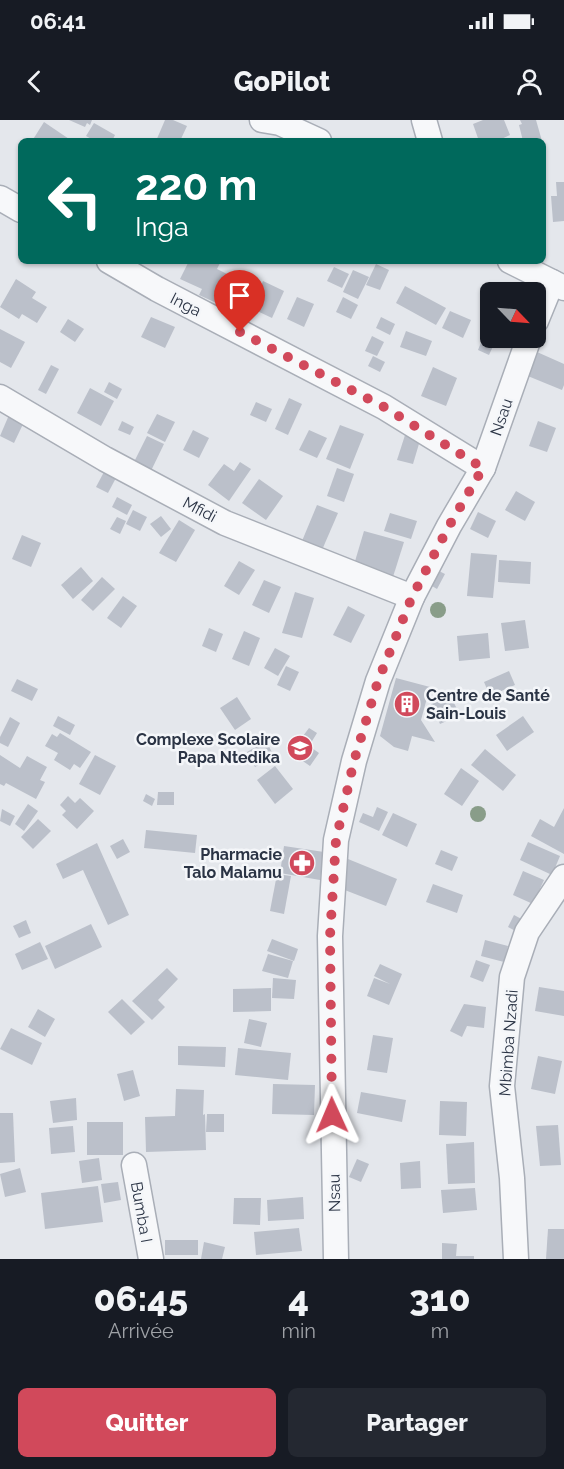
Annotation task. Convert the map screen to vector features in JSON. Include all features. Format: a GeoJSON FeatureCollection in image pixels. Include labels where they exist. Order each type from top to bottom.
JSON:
{"type":"FeatureCollection","features":[{"type":"Feature","properties":{"kind":"street"},"geometry":{"type":"LineString","coordinates":[[262,120],[280,123],[312,138]]}},
{"type":"Feature","properties":{"kind":"street"},"geometry":{"type":"LineString","coordinates":[[424,120],[428,138]]}},
{"type":"Feature","properties":{"kind":"street"},"geometry":{"type":"LineString","coordinates":[[0,198],[18,208]]}},
{"type":"Feature","properties":{"kind":"street","name":"Inga"},"geometry":{"type":"LineString","coordinates":[[114,264],[157,289],[384,407],[483,468]]}},
{"type":"Feature","properties":{"kind":"street"},"geometry":{"type":"LineString","coordinates":[[516,264],[558,285],[546,305]]}},
{"type":"Feature","properties":{"kind":"street","name":"Nsau"},"geometry":{"type":"LineString","coordinates":[[336,1259],[330,948],[336,840],[354,761],[378,681],[412,597],[449,526],[483,468],[525,348]]}},
{"type":"Feature","properties":{"kind":"street","name":"Mfidi"},"geometry":{"type":"LineString","coordinates":[[0,397],[105,459],[225,523],[412,597]]}},
{"type":"Feature","properties":{"kind":"street","name":"Mbimba Nzadi"},"geometry":{"type":"LineString","coordinates":[[516,1259],[512,1178],[502,1086],[512,977],[527,932],[564,877]]}},
{"type":"Feature","properties":{"kind":"street","name":"Bumba I"},"geometry":{"type":"LineString","coordinates":[[134,1165],[151,1259]]}},
{"type":"Feature","properties":{"kind":"building"},"geometry":{"type":"Polygon","coordinates":[[[69,120],[92,120],[90,125],[87,123],[85,127],[69,120]]]}},
{"type":"Feature","properties":{"kind":"building"},"geometry":{"type":"Polygon","coordinates":[[[165,120],[173,120],[187,126],[181,138],[157,138],[165,120]]]}},
{"type":"Feature","properties":{"kind":"building"},"geometry":{"type":"Polygon","coordinates":[[[483,120],[504,120],[510,135],[504,138],[478,138],[473,124],[483,120]]]}},
{"type":"Feature","properties":{"kind":"building"},"geometry":{"type":"Polygon","coordinates":[[[520,120],[536,120],[541,138],[522,138],[519,125],[522,124],[520,120]]]}},
{"type":"Feature","properties":{"kind":"building"},"geometry":{"type":"Polygon","coordinates":[[[44,122],[68,138],[34,138],[44,122]]]}},
{"type":"Feature","properties":{"kind":"building"},"geometry":{"type":"Polygon","coordinates":[[[94,123],[115,135],[114,138],[86,136],[94,123]]]}},
{"type":"Feature","properties":{"kind":"building"},"geometry":{"type":"Polygon","coordinates":[[[556,182],[564,182],[564,221],[553,222],[551,196],[557,196],[556,182]]]}},
{"type":"Feature","properties":{"kind":"building"},"geometry":{"type":"Polygon","coordinates":[[[188,264],[220,264],[217,269],[249,285],[236,312],[199,295],[202,289],[180,279],[188,264]]]}},
{"type":"Feature","properties":{"kind":"building"},"geometry":{"type":"Polygon","coordinates":[[[376,264],[389,270],[380,290],[366,285],[376,264]]]}},
{"type":"Feature","properties":{"kind":"building"},"geometry":{"type":"Polygon","coordinates":[[[334,267],[349,274],[342,288],[327,281],[334,267]]]}},
{"type":"Feature","properties":{"kind":"building"},"geometry":{"type":"Polygon","coordinates":[[[353,270],[369,277],[358,299],[343,292],[353,270]]]}},
{"type":"Feature","properties":{"kind":"building"},"geometry":{"type":"Polygon","coordinates":[[[16,279],[36,292],[32,298],[47,307],[37,323],[22,314],[19,319],[0,307],[16,279]]]}},
{"type":"Feature","properties":{"kind":"building"},"geometry":{"type":"Polygon","coordinates":[[[263,281],[284,291],[272,318],[251,308],[263,281]]]}},
{"type":"Feature","properties":{"kind":"building"},"geometry":{"type":"Polygon","coordinates":[[[405,286],[446,308],[436,325],[396,303],[405,286]]]}},
{"type":"Feature","properties":{"kind":"building"},"geometry":{"type":"Polygon","coordinates":[[[297,297],[314,304],[304,327],[287,319],[297,297]]]}},
{"type":"Feature","properties":{"kind":"building"},"geometry":{"type":"Polygon","coordinates":[[[343,297],[358,305],[351,319],[336,312],[343,297]]]}},
{"type":"Feature","properties":{"kind":"building"},"geometry":{"type":"Polygon","coordinates":[[[450,311],[471,320],[463,338],[442,328],[450,311]]]}},
{"type":"Feature","properties":{"kind":"building"},"geometry":{"type":"Polygon","coordinates":[[[151,317],[175,327],[165,348],[141,337],[151,317]]]}},
{"type":"Feature","properties":{"kind":"building"},"geometry":{"type":"Polygon","coordinates":[[[381,317],[395,324],[390,335],[376,328],[381,317]]]}},
{"type":"Feature","properties":{"kind":"building"},"geometry":{"type":"Polygon","coordinates":[[[68,319],[84,329],[75,342],[60,332],[68,319]]]}},
{"type":"Feature","properties":{"kind":"building"},"geometry":{"type":"Polygon","coordinates":[[[0,329],[25,342],[11,368],[0,362],[0,329]]]}},
{"type":"Feature","properties":{"kind":"building"},"geometry":{"type":"Polygon","coordinates":[[[406,331],[432,341],[426,356],[400,347],[406,331]]]}},
{"type":"Feature","properties":{"kind":"building"},"geometry":{"type":"Polygon","coordinates":[[[372,336],[384,342],[377,356],[365,351],[372,336]]]}},
{"type":"Feature","properties":{"kind":"building"},"geometry":{"type":"Polygon","coordinates":[[[480,345],[480,348],[492,348],[489,355],[478,350],[480,345]]]}},
{"type":"Feature","properties":{"kind":"building"},"geometry":{"type":"Polygon","coordinates":[[[528,348],[564,364],[564,385],[562,390],[518,372],[528,348]]]}},
{"type":"Feature","properties":{"kind":"building"},"geometry":{"type":"Polygon","coordinates":[[[373,356],[385,362],[380,372],[368,366],[373,356]]]}},
{"type":"Feature","properties":{"kind":"building"},"geometry":{"type":"Polygon","coordinates":[[[51,365],[59,369],[46,394],[38,390],[51,365]]]}},
{"type":"Feature","properties":{"kind":"building"},"geometry":{"type":"Polygon","coordinates":[[[433,367],[457,378],[446,406],[421,396],[433,367]]]}},
{"type":"Feature","properties":{"kind":"building"},"geometry":{"type":"Polygon","coordinates":[[[109,382],[122,389],[117,399],[104,392],[109,382]]]}},
{"type":"Feature","properties":{"kind":"building"},"geometry":{"type":"Polygon","coordinates":[[[90,388],[114,401],[101,426],[77,413],[90,388]]]}},
{"type":"Feature","properties":{"kind":"building"},"geometry":{"type":"Polygon","coordinates":[[[289,398],[302,404],[288,435],[275,429],[289,398]]]}},
{"type":"Feature","properties":{"kind":"building"},"geometry":{"type":"Polygon","coordinates":[[[256,402],[272,409],[266,422],[250,415],[256,402]]]}},
{"type":"Feature","properties":{"kind":"building"},"geometry":{"type":"Polygon","coordinates":[[[157,414],[175,422],[165,442],[147,433],[157,414]]]}},
{"type":"Feature","properties":{"kind":"building"},"geometry":{"type":"Polygon","coordinates":[[[9,415],[24,422],[14,443],[0,436],[9,415]]]}},
{"type":"Feature","properties":{"kind":"building"},"geometry":{"type":"Polygon","coordinates":[[[122,421],[134,427],[130,435],[118,430],[122,421]]]}},
{"type":"Feature","properties":{"kind":"building"},"geometry":{"type":"Polygon","coordinates":[[[538,421],[556,428],[547,452],[529,446],[538,421]]]}},
{"type":"Feature","properties":{"kind":"building"},"geometry":{"type":"Polygon","coordinates":[[[340,425],[364,434],[350,469],[326,459],[340,425]]]}},
{"type":"Feature","properties":{"kind":"building"},"geometry":{"type":"Polygon","coordinates":[[[193,430],[209,438],[199,458],[183,450],[193,430]]]}},
{"type":"Feature","properties":{"kind":"building"},"geometry":{"type":"Polygon","coordinates":[[[309,430],[327,438],[317,458],[299,450],[309,430]]]}},
{"type":"Feature","properties":{"kind":"building"},"geometry":{"type":"Polygon","coordinates":[[[406,432],[421,437],[413,464],[397,460],[406,432]]]}},
{"type":"Feature","properties":{"kind":"building"},"geometry":{"type":"Polygon","coordinates":[[[147,436],[164,444],[148,477],[131,468],[147,436]]]}},
{"type":"Feature","properties":{"kind":"building"},"geometry":{"type":"Polygon","coordinates":[[[240,462],[251,469],[229,501],[208,485],[224,464],[234,471],[240,462]]]}},
{"type":"Feature","properties":{"kind":"building"},"geometry":{"type":"Polygon","coordinates":[[[337,468],[354,474],[344,502],[327,496],[337,468]]]}},
{"type":"Feature","properties":{"kind":"building"},"geometry":{"type":"Polygon","coordinates":[[[105,470],[117,476],[108,493],[96,487],[105,470]]]}},
{"type":"Feature","properties":{"kind":"building"},"geometry":{"type":"Polygon","coordinates":[[[259,479],[283,496],[266,520],[242,503],[259,479]]]}},
{"type":"Feature","properties":{"kind":"building"},"geometry":{"type":"Polygon","coordinates":[[[516,491],[535,502],[525,521],[505,510],[516,491]]]}},
{"type":"Feature","properties":{"kind":"building"},"geometry":{"type":"Polygon","coordinates":[[[117,497],[132,505],[127,515],[112,507],[117,497]]]}},
{"type":"Feature","properties":{"kind":"building"},"geometry":{"type":"Polygon","coordinates":[[[317,505],[338,513],[322,550],[302,541],[317,505]]]}},
{"type":"Feature","properties":{"kind":"building"},"geometry":{"type":"Polygon","coordinates":[[[133,510],[147,517],[140,531],[126,524],[133,510]]]}},
{"type":"Feature","properties":{"kind":"building"},"geometry":{"type":"Polygon","coordinates":[[[478,512],[496,521],[488,538],[470,529],[478,512]]]}},
{"type":"Feature","properties":{"kind":"building"},"geometry":{"type":"Polygon","coordinates":[[[390,513],[417,521],[411,539],[384,531],[390,513]]]}},
{"type":"Feature","properties":{"kind":"building"},"geometry":{"type":"Polygon","coordinates":[[[161,516],[171,529],[161,537],[150,524],[161,516]]]}},
{"type":"Feature","properties":{"kind":"building"},"geometry":{"type":"Polygon","coordinates":[[[117,517],[126,521],[120,534],[110,529],[117,517]]]}},
{"type":"Feature","properties":{"kind":"building"},"geometry":{"type":"Polygon","coordinates":[[[179,520],[195,530],[176,562],[159,553],[179,520]]]}},
{"type":"Feature","properties":{"kind":"building"},"geometry":{"type":"Polygon","coordinates":[[[364,531],[404,542],[392,580],[353,568],[364,531]]]}},
{"type":"Feature","properties":{"kind":"building"},"geometry":{"type":"Polygon","coordinates":[[[22,535],[41,543],[31,567],[12,559],[22,535]]]}},
{"type":"Feature","properties":{"kind":"building"},"geometry":{"type":"Polygon","coordinates":[[[471,553],[497,555],[493,598],[467,596],[471,553]]]}},
{"type":"Feature","properties":{"kind":"building"},"geometry":{"type":"Polygon","coordinates":[[[499,560],[531,562],[530,584],[498,582],[499,560]]]}},
{"type":"Feature","properties":{"kind":"building"},"geometry":{"type":"Polygon","coordinates":[[[239,561],[255,570],[239,595],[224,586],[239,561]]]}},
{"type":"Feature","properties":{"kind":"building"},"geometry":{"type":"Polygon","coordinates":[[[81,567],[93,581],[73,599],[61,585],[81,567]]]}},
{"type":"Feature","properties":{"kind":"building"},"geometry":{"type":"Polygon","coordinates":[[[435,569],[445,574],[437,589],[427,583],[435,569]]]}},
{"type":"Feature","properties":{"kind":"building"},"geometry":{"type":"Polygon","coordinates":[[[102,577],[115,589],[93,611],[81,600],[102,577]]]}},
{"type":"Feature","properties":{"kind":"building"},"geometry":{"type":"Polygon","coordinates":[[[264,580],[281,587],[269,613],[252,605],[264,580]]]}},
{"type":"Feature","properties":{"kind":"building"},"geometry":{"type":"Polygon","coordinates":[[[295,592],[314,598],[302,638],[282,633],[295,592]]]}},
{"type":"Feature","properties":{"kind":"building"},"geometry":{"type":"Polygon","coordinates":[[[123,596],[137,606],[121,628],[107,618],[123,596]]]}},
{"type":"Feature","properties":{"kind":"building"},"geometry":{"type":"Polygon","coordinates":[[[348,606],[365,615],[351,643],[333,635],[348,606]]]}},
{"type":"Feature","properties":{"kind":"building"},"geometry":{"type":"Polygon","coordinates":[[[525,620],[529,648],[505,651],[501,623],[525,620]]]}},
{"type":"Feature","properties":{"kind":"building"},"geometry":{"type":"Polygon","coordinates":[[[209,628],[223,634],[216,652],[202,646],[209,628]]]}},
{"type":"Feature","properties":{"kind":"building"},"geometry":{"type":"Polygon","coordinates":[[[244,631],[260,638],[249,666],[232,659],[244,631]]]}},
{"type":"Feature","properties":{"kind":"building"},"geometry":{"type":"Polygon","coordinates":[[[488,633],[490,658],[459,661],[457,636],[488,633]]]}},
{"type":"Feature","properties":{"kind":"building"},"geometry":{"type":"Polygon","coordinates":[[[275,648],[290,656],[278,676],[264,668],[275,648]]]}},
{"type":"Feature","properties":{"kind":"building"},"geometry":{"type":"Polygon","coordinates":[[[286,666],[299,672],[290,691],[277,685],[286,666]]]}},
{"type":"Feature","properties":{"kind":"building"},"geometry":{"type":"Polygon","coordinates":[[[509,671],[515,685],[490,696],[484,682],[509,671]]]}},
{"type":"Feature","properties":{"kind":"building","name":"Centre de Santé Sain-Louis"},"geometry":{"type":"Polygon","coordinates":[[[396,678],[430,687],[421,720],[435,742],[412,736],[408,751],[394,747],[380,736],[396,678]]]}},
{"type":"Feature","properties":{"kind":"building"},"geometry":{"type":"Polygon","coordinates":[[[17,679],[38,689],[32,701],[11,691],[17,679]]]}},
{"type":"Feature","properties":{"kind":"building"},"geometry":{"type":"Polygon","coordinates":[[[450,695],[460,715],[440,724],[431,704],[450,695]]]}},
{"type":"Feature","properties":{"kind":"building"},"geometry":{"type":"Polygon","coordinates":[[[237,697],[251,719],[235,730],[220,708],[237,697]]]}},
{"type":"Feature","properties":{"kind":"building"},"geometry":{"type":"Polygon","coordinates":[[[58,716],[75,725],[70,735],[53,726],[58,716]]]}},
{"type":"Feature","properties":{"kind":"building"},"geometry":{"type":"Polygon","coordinates":[[[523,716],[534,732],[507,751],[496,735],[523,716]]]}},
{"type":"Feature","properties":{"kind":"building"},"geometry":{"type":"Polygon","coordinates":[[[10,717],[20,723],[8,747],[0,743],[0,737],[10,717]]]}},
{"type":"Feature","properties":{"kind":"building","name":"Complexe Scolaire Papa Ntedika"},"geometry":{"type":"Polygon","coordinates":[[[309,728],[317,733],[309,746],[319,753],[310,766],[288,751],[296,738],[300,740],[309,728]]]}},
{"type":"Feature","properties":{"kind":"building"},"geometry":{"type":"Polygon","coordinates":[[[60,733],[91,752],[80,768],[74,764],[70,770],[54,760],[58,753],[45,746],[52,734],[57,737],[60,733]]]}},
{"type":"Feature","properties":{"kind":"building"},"geometry":{"type":"Polygon","coordinates":[[[266,741],[274,756],[255,767],[247,752],[266,741]]]}},
{"type":"Feature","properties":{"kind":"building"},"geometry":{"type":"Polygon","coordinates":[[[485,749],[516,775],[503,791],[471,765],[485,749]]]}},
{"type":"Feature","properties":{"kind":"building"},"geometry":{"type":"Polygon","coordinates":[[[0,755],[20,768],[27,756],[47,767],[40,780],[45,782],[36,799],[6,783],[4,786],[0,784],[0,755]]]}},
{"type":"Feature","properties":{"kind":"building"},"geometry":{"type":"Polygon","coordinates":[[[95,755],[116,766],[100,795],[79,784],[95,755]]]}},
{"type":"Feature","properties":{"kind":"building"},"geometry":{"type":"Polygon","coordinates":[[[275,766],[293,789],[275,804],[257,780],[275,766]]]}},
{"type":"Feature","properties":{"kind":"building"},"geometry":{"type":"Polygon","coordinates":[[[461,768],[479,781],[462,806],[444,794],[461,768]]]}},
{"type":"Feature","properties":{"kind":"building"},"geometry":{"type":"Polygon","coordinates":[[[158,792],[174,792],[174,805],[157,805],[158,792]]]}},
{"type":"Feature","properties":{"kind":"building"},"geometry":{"type":"Polygon","coordinates":[[[146,794],[155,799],[152,806],[143,801],[146,794]]]}},
{"type":"Feature","properties":{"kind":"building"},"geometry":{"type":"Polygon","coordinates":[[[68,796],[75,803],[80,798],[94,811],[77,829],[62,815],[66,811],[60,805],[68,796]]]}},
{"type":"Feature","properties":{"kind":"building"},"geometry":{"type":"Polygon","coordinates":[[[28,804],[38,811],[24,831],[15,824],[28,804]]]}},
{"type":"Feature","properties":{"kind":"building"},"geometry":{"type":"Polygon","coordinates":[[[377,807],[388,812],[379,831],[359,822],[363,813],[373,817],[377,807]]]}},
{"type":"Feature","properties":{"kind":"building"},"geometry":{"type":"Polygon","coordinates":[[[564,808],[564,854],[531,836],[540,819],[554,827],[564,808]]]}},
{"type":"Feature","properties":{"kind":"building"},"geometry":{"type":"Polygon","coordinates":[[[2,809],[15,816],[10,826],[0,821],[2,809]]]}},
{"type":"Feature","properties":{"kind":"building"},"geometry":{"type":"Polygon","coordinates":[[[393,813],[417,824],[407,847],[382,835],[393,813]]]}},
{"type":"Feature","properties":{"kind":"building"},"geometry":{"type":"Polygon","coordinates":[[[38,819],[51,831],[33,849],[21,837],[38,819]]]}},
{"type":"Feature","properties":{"kind":"building"},"geometry":{"type":"Polygon","coordinates":[[[146,830],[197,835],[195,853],[144,848],[146,830]]]}},
{"type":"Feature","properties":{"kind":"building"},"geometry":{"type":"Polygon","coordinates":[[[123,839],[130,852],[117,859],[110,846],[123,839]]]}},
{"type":"Feature","properties":{"kind":"building"},"geometry":{"type":"Polygon","coordinates":[[[528,842],[560,856],[552,875],[520,860],[528,842]]]}},
{"type":"Feature","properties":{"kind":"building"},"geometry":{"type":"Polygon","coordinates":[[[97,843],[129,915],[108,925],[83,870],[63,879],[56,864],[97,843]]]}},
{"type":"Feature","properties":{"kind":"building","name":"Pharmacie Talo Malamu"},"geometry":{"type":"Polygon","coordinates":[[[284,846],[324,852],[320,880],[280,873],[284,846]]]}},
{"type":"Feature","properties":{"kind":"building"},"geometry":{"type":"Polygon","coordinates":[[[441,850],[458,857],[452,871],[435,864],[441,850]]]}},
{"type":"Feature","properties":{"kind":"building"},"geometry":{"type":"Polygon","coordinates":[[[348,859],[397,879],[386,906],[337,887],[348,859]]]}},
{"type":"Feature","properties":{"kind":"building"},"geometry":{"type":"Polygon","coordinates":[[[523,871],[544,880],[533,904],[513,895],[523,871]]]}},
{"type":"Feature","properties":{"kind":"building"},"geometry":{"type":"Polygon","coordinates":[[[277,874],[291,876],[284,914],[270,911],[277,874]]]}},
{"type":"Feature","properties":{"kind":"building"},"geometry":{"type":"Polygon","coordinates":[[[433,884],[463,895],[457,913],[426,902],[433,884]]]}},
{"type":"Feature","properties":{"kind":"building"},"geometry":{"type":"Polygon","coordinates":[[[514,915],[529,923],[523,935],[508,927],[514,915]]]}},
{"type":"Feature","properties":{"kind":"building"},"geometry":{"type":"Polygon","coordinates":[[[26,920],[31,933],[19,938],[13,926],[26,920]]]}},
{"type":"Feature","properties":{"kind":"building"},"geometry":{"type":"Polygon","coordinates":[[[91,924],[102,947],[55,969],[45,946],[91,924]]]}},
{"type":"Feature","properties":{"kind":"building"},"geometry":{"type":"Polygon","coordinates":[[[272,939],[298,949],[294,961],[267,951],[272,939]]]}},
{"type":"Feature","properties":{"kind":"building"},"geometry":{"type":"Polygon","coordinates":[[[485,940],[508,946],[504,962],[481,956],[485,940]]]}},
{"type":"Feature","properties":{"kind":"building"},"geometry":{"type":"Polygon","coordinates":[[[40,942],[48,959],[22,970],[15,954],[40,942]]]}},
{"type":"Feature","properties":{"kind":"building"},"geometry":{"type":"Polygon","coordinates":[[[268,954],[293,961],[288,978],[262,971],[268,954]]]}},
{"type":"Feature","properties":{"kind":"building"},"geometry":{"type":"Polygon","coordinates":[[[476,960],[490,965],[483,982],[470,977],[476,960]]]}},
{"type":"Feature","properties":{"kind":"building"},"geometry":{"type":"Polygon","coordinates":[[[380,964],[402,974],[389,1005],[367,996],[374,978],[390,984],[374,976],[380,964]]]}},
{"type":"Feature","properties":{"kind":"building"},"geometry":{"type":"Polygon","coordinates":[[[167,968],[178,979],[158,1000],[165,1007],[152,1020],[132,1001],[167,968]]]}},
{"type":"Feature","properties":{"kind":"building"},"geometry":{"type":"Polygon","coordinates":[[[273,978],[296,980],[294,999],[272,998],[273,978]]]}},
{"type":"Feature","properties":{"kind":"building"},"geometry":{"type":"Polygon","coordinates":[[[539,987],[564,991],[564,1016],[535,1011],[539,987]]]}},
{"type":"Feature","properties":{"kind":"building"},"geometry":{"type":"Polygon","coordinates":[[[271,988],[271,1011],[233,1012],[233,989],[271,988]]]}},
{"type":"Feature","properties":{"kind":"building"},"geometry":{"type":"Polygon","coordinates":[[[122,999],[145,1022],[131,1035],[108,1012],[122,999]]]}},
{"type":"Feature","properties":{"kind":"building"},"geometry":{"type":"Polygon","coordinates":[[[464,1004],[486,1007],[484,1028],[467,1026],[462,1037],[450,1031],[464,1004]]]}},
{"type":"Feature","properties":{"kind":"building"},"geometry":{"type":"Polygon","coordinates":[[[38,1009],[55,1019],[45,1037],[28,1027],[38,1009]]]}},
{"type":"Feature","properties":{"kind":"building"},"geometry":{"type":"Polygon","coordinates":[[[249,1019],[267,1023],[261,1047],[244,1043],[249,1019]]]}},
{"type":"Feature","properties":{"kind":"building"},"geometry":{"type":"Polygon","coordinates":[[[11,1028],[42,1043],[32,1065],[0,1049],[11,1028]]]}},
{"type":"Feature","properties":{"kind":"building"},"geometry":{"type":"Polygon","coordinates":[[[373,1035],[393,1038],[387,1073],[367,1070],[373,1035]]]}},
{"type":"Feature","properties":{"kind":"building"},"geometry":{"type":"Polygon","coordinates":[[[178,1046],[226,1047],[225,1067],[178,1065],[178,1046]]]}},
{"type":"Feature","properties":{"kind":"building"},"geometry":{"type":"Polygon","coordinates":[[[238,1048],[291,1053],[288,1080],[235,1075],[238,1048]]]}},
{"type":"Feature","properties":{"kind":"building"},"geometry":{"type":"Polygon","coordinates":[[[538,1056],[562,1061],[555,1094],[531,1089],[538,1056]]]}},
{"type":"Feature","properties":{"kind":"building"},"geometry":{"type":"Polygon","coordinates":[[[133,1070],[140,1096],[124,1101],[117,1074],[133,1070]]]}},
{"type":"Feature","properties":{"kind":"building"},"geometry":{"type":"Polygon","coordinates":[[[273,1084],[315,1085],[314,1115],[272,1114],[273,1084]]]}},
{"type":"Feature","properties":{"kind":"building"},"geometry":{"type":"Polygon","coordinates":[[[176,1089],[204,1090],[203,1115],[205,1114],[206,1150],[146,1152],[145,1117],[175,1116],[176,1089]]]}},
{"type":"Feature","properties":{"kind":"building"},"geometry":{"type":"Polygon","coordinates":[[[361,1092],[406,1100],[402,1122],[357,1113],[361,1092]]]}},
{"type":"Feature","properties":{"kind":"building"},"geometry":{"type":"Polygon","coordinates":[[[76,1098],[77,1120],[53,1123],[50,1101],[76,1098]]]}},
{"type":"Feature","properties":{"kind":"building"},"geometry":{"type":"Polygon","coordinates":[[[440,1101],[467,1102],[466,1136],[439,1135],[440,1101]]]}},
{"type":"Feature","properties":{"kind":"building"},"geometry":{"type":"Polygon","coordinates":[[[0,1113],[13,1113],[15,1162],[0,1163],[0,1113]]]}},
{"type":"Feature","properties":{"kind":"building"},"geometry":{"type":"Polygon","coordinates":[[[207,1114],[224,1114],[224,1132],[206,1132],[207,1114]]]}},
{"type":"Feature","properties":{"kind":"building"},"geometry":{"type":"Polygon","coordinates":[[[87,1122],[123,1122],[123,1155],[87,1155],[87,1122]]]}},
{"type":"Feature","properties":{"kind":"building"},"geometry":{"type":"Polygon","coordinates":[[[558,1125],[561,1165],[540,1166],[536,1126],[558,1125]]]}},
{"type":"Feature","properties":{"kind":"building"},"geometry":{"type":"Polygon","coordinates":[[[73,1126],[75,1152],[51,1154],[49,1128],[73,1126]]]}},
{"type":"Feature","properties":{"kind":"building"},"geometry":{"type":"Polygon","coordinates":[[[474,1142],[475,1183],[448,1184],[446,1144],[474,1142]]]}},
{"type":"Feature","properties":{"kind":"building"},"geometry":{"type":"Polygon","coordinates":[[[99,1158],[102,1180],[82,1183],[79,1161],[99,1158]]]}},
{"type":"Feature","properties":{"kind":"building"},"geometry":{"type":"Polygon","coordinates":[[[357,1159],[369,1164],[361,1182],[349,1177],[357,1159]]]}},
{"type":"Feature","properties":{"kind":"building"},"geometry":{"type":"Polygon","coordinates":[[[420,1161],[421,1188],[401,1189],[400,1163],[420,1161]]]}},
{"type":"Feature","properties":{"kind":"building"},"geometry":{"type":"Polygon","coordinates":[[[20,1168],[26,1192],[5,1197],[0,1174],[20,1168]]]}},
{"type":"Feature","properties":{"kind":"building"},"geometry":{"type":"Polygon","coordinates":[[[118,1182],[121,1200],[104,1203],[101,1184],[118,1182]]]}},
{"type":"Feature","properties":{"kind":"building"},"geometry":{"type":"Polygon","coordinates":[[[98,1186],[103,1222],[45,1229],[41,1193],[98,1186]]]}},
{"type":"Feature","properties":{"kind":"building"},"geometry":{"type":"Polygon","coordinates":[[[475,1188],[477,1210],[443,1213],[441,1190],[475,1188]]]}},
{"type":"Feature","properties":{"kind":"building"},"geometry":{"type":"Polygon","coordinates":[[[303,1197],[304,1219],[268,1221],[267,1200],[303,1197]]]}},
{"type":"Feature","properties":{"kind":"building"},"geometry":{"type":"Polygon","coordinates":[[[234,1198],[261,1198],[260,1225],[233,1224],[234,1198]]]}},
{"type":"Feature","properties":{"kind":"building"},"geometry":{"type":"Polygon","coordinates":[[[299,1228],[302,1251],[256,1255],[254,1232],[299,1228]]]}},
{"type":"Feature","properties":{"kind":"building"},"geometry":{"type":"Polygon","coordinates":[[[548,1229],[564,1229],[564,1259],[546,1259],[548,1229]]]}},
{"type":"Feature","properties":{"kind":"building"},"geometry":{"type":"Polygon","coordinates":[[[165,1240],[198,1240],[198,1255],[165,1255],[165,1240]]]}},
{"type":"Feature","properties":{"kind":"building"},"geometry":{"type":"Polygon","coordinates":[[[204,1242],[225,1247],[222,1259],[201,1259],[204,1242]]]}},
{"type":"Feature","properties":{"kind":"building"},"geometry":{"type":"Polygon","coordinates":[[[442,1243],[457,1244],[456,1256],[474,1256],[474,1259],[442,1259],[442,1243]]]}},
{"type":"Feature","properties":{"kind":"place","name":"Centre de Santé Sain-Louis"},"geometry":{"type":"Point","coordinates":[407,704]}},
{"type":"Feature","properties":{"kind":"place","name":"Complexe Scolaire Papa Ntedika"},"geometry":{"type":"Point","coordinates":[300,748]}},
{"type":"Feature","properties":{"kind":"place","name":"Pharmacie Talo Malamu"},"geometry":{"type":"Point","coordinates":[302,863]}},
{"type":"Feature","properties":{"kind":"route"},"geometry":{"type":"LineString","coordinates":[[240,332],[384,407],[483,468],[449,526],[412,597],[378,681],[354,761],[336,840],[330,936],[332,1115]]}}]}
